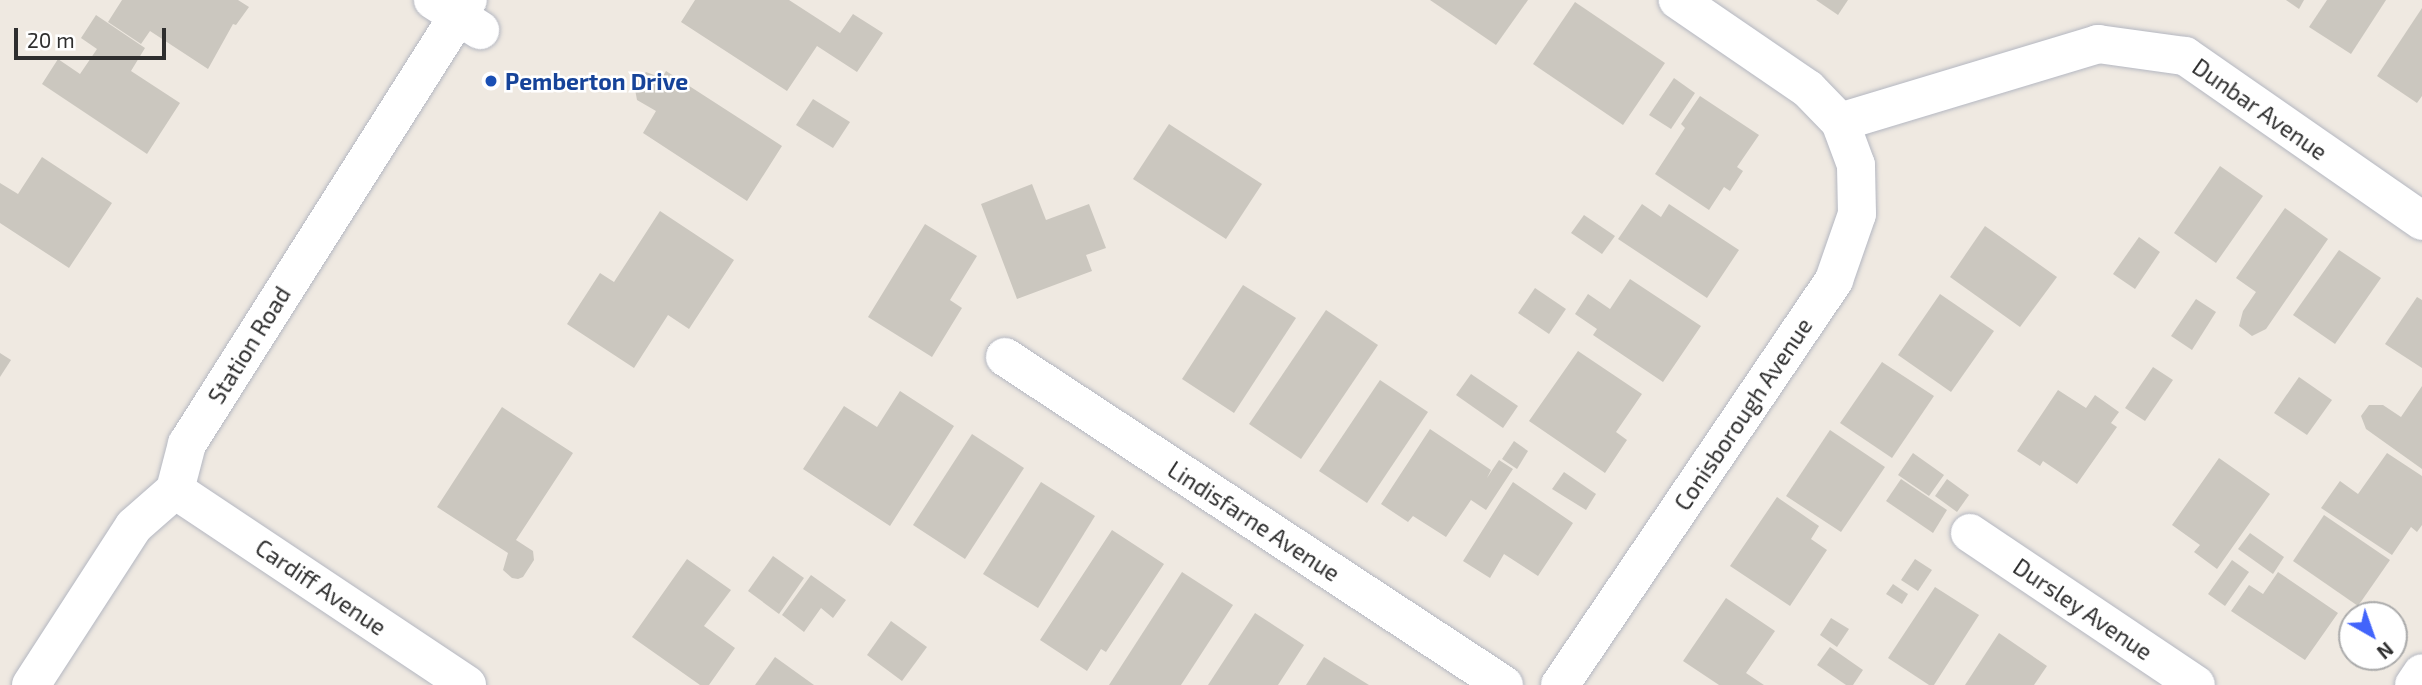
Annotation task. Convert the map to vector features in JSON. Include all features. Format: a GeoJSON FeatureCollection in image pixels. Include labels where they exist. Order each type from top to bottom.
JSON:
{"type":"FeatureCollection","features":[{"type":"Feature","properties":{"kind":"street"},"geometry":{"type":"LineString","coordinates":[[1678,0],[1808,89],[1840,122]]}},
{"type":"Feature","properties":{"kind":"street","name":"Station Road"},"geometry":{"type":"LineString","coordinates":[[175,490],[187,443],[459,12]]}},
{"type":"Feature","properties":{"kind":"street","name":"Dunbar Avenue"},"geometry":{"type":"LineString","coordinates":[[1840,122],[2098,44],[2185,56],[2422,221]]}},
{"type":"Feature","properties":{"kind":"street","name":"Conisborough Avenue"},"geometry":{"type":"LineString","coordinates":[[1560,685],[1834,280],[1857,214],[1856,165],[1840,122]]}},
{"type":"Feature","properties":{"kind":"street","name":"Lindisfarne Avenue"},"geometry":{"type":"LineString","coordinates":[[1005,357],[1504,685]]}},
{"type":"Feature","properties":{"kind":"street"},"geometry":{"type":"LineString","coordinates":[[31,685],[134,526],[175,490]]}},
{"type":"Feature","properties":{"kind":"street","name":"Cardiff Avenue"},"geometry":{"type":"LineString","coordinates":[[175,490],[467,685]]}},
{"type":"Feature","properties":{"kind":"street","name":"Dursley Avenue"},"geometry":{"type":"LineString","coordinates":[[1970,533],[2196,685]]}},
{"type":"Feature","properties":{"kind":"street"},"geometry":{"type":"LineString","coordinates":[[2414,685],[2422,673]]}},
{"type":"Feature","properties":{"kind":"building"},"geometry":{"type":"Polygon","coordinates":[[[122,0],[238,0],[249,7],[236,25],[233,24],[208,69],[150,31],[141,44],[108,22],[122,0]]]}},
{"type":"Feature","properties":{"kind":"building"},"geometry":{"type":"Polygon","coordinates":[[[695,0],[789,0],[840,33],[853,14],[883,33],[857,72],[817,46],[787,91],[681,22],[695,0]]]}},
{"type":"Feature","properties":{"kind":"building"},"geometry":{"type":"Polygon","coordinates":[[[1430,0],[1528,0],[1496,45],[1430,0]]]}},
{"type":"Feature","properties":{"kind":"building"},"geometry":{"type":"Polygon","coordinates":[[[1816,0],[1848,0],[1838,15],[1816,0]]]}},
{"type":"Feature","properties":{"kind":"building"},"geometry":{"type":"Polygon","coordinates":[[[2286,0],[2304,0],[2299,9],[2286,0]]]}},
{"type":"Feature","properties":{"kind":"building"},"geometry":{"type":"Polygon","coordinates":[[[2327,0],[2386,0],[2351,54],[2309,27],[2327,0]]]}},
{"type":"Feature","properties":{"kind":"building"},"geometry":{"type":"Polygon","coordinates":[[[1575,2],[1665,63],[1623,125],[1533,64],[1575,2]]]}},
{"type":"Feature","properties":{"kind":"building"},"geometry":{"type":"Polygon","coordinates":[[[2422,8],[2422,96],[2417,103],[2377,76],[2422,8]]]}},
{"type":"Feature","properties":{"kind":"building"},"geometry":{"type":"Polygon","coordinates":[[[96,15],[145,48],[131,71],[180,103],[147,154],[42,84],[58,59],[80,74],[97,49],[81,38],[96,15]]]}},
{"type":"Feature","properties":{"kind":"building"},"geometry":{"type":"Polygon","coordinates":[[[666,71],[782,146],[747,201],[643,133],[656,111],[637,100],[634,84],[646,72],[662,78],[666,71]]]}},
{"type":"Feature","properties":{"kind":"building"},"geometry":{"type":"Polygon","coordinates":[[[1674,78],[1695,93],[1671,129],[1649,115],[1674,78]]]}},
{"type":"Feature","properties":{"kind":"building"},"geometry":{"type":"Polygon","coordinates":[[[1700,96],[1759,135],[1737,167],[1743,171],[1730,191],[1724,187],[1709,210],[1655,174],[1685,128],[1681,124],[1700,96]]]}},
{"type":"Feature","properties":{"kind":"building"},"geometry":{"type":"Polygon","coordinates":[[[813,99],[850,122],[833,148],[796,125],[813,99]]]}},
{"type":"Feature","properties":{"kind":"building"},"geometry":{"type":"Polygon","coordinates":[[[1169,124],[1262,184],[1226,239],[1133,179],[1169,124]]]}},
{"type":"Feature","properties":{"kind":"building"},"geometry":{"type":"Polygon","coordinates":[[[42,157],[112,203],[69,268],[0,223],[0,183],[18,194],[42,157]]]}},
{"type":"Feature","properties":{"kind":"building"},"geometry":{"type":"Polygon","coordinates":[[[2220,166],[2263,196],[2216,263],[2174,233],[2220,166]]]}},
{"type":"Feature","properties":{"kind":"building"},"geometry":{"type":"Polygon","coordinates":[[[1032,184],[1046,220],[1089,204],[1106,248],[1086,255],[1092,271],[1017,299],[981,204],[1032,184]]]}},
{"type":"Feature","properties":{"kind":"building"},"geometry":{"type":"Polygon","coordinates":[[[1642,204],[1661,217],[1669,204],[1739,250],[1707,298],[1618,239],[1642,204]]]}},
{"type":"Feature","properties":{"kind":"building"},"geometry":{"type":"Polygon","coordinates":[[[2285,208],[2328,239],[2266,329],[2252,336],[2239,326],[2243,311],[2256,292],[2236,278],[2285,208]]]}},
{"type":"Feature","properties":{"kind":"building"},"geometry":{"type":"Polygon","coordinates":[[[660,211],[734,260],[689,329],[668,315],[634,368],[567,324],[600,273],[614,282],[660,211]]]}},
{"type":"Feature","properties":{"kind":"building"},"geometry":{"type":"Polygon","coordinates":[[[1584,215],[1615,236],[1602,254],[1571,233],[1584,215]]]}},
{"type":"Feature","properties":{"kind":"building"},"geometry":{"type":"Polygon","coordinates":[[[925,224],[977,256],[950,300],[962,308],[932,357],[868,317],[925,224]]]}},
{"type":"Feature","properties":{"kind":"building"},"geometry":{"type":"Polygon","coordinates":[[[1985,226],[2057,277],[2020,327],[1950,277],[1985,226]]]}},
{"type":"Feature","properties":{"kind":"building"},"geometry":{"type":"Polygon","coordinates":[[[2139,237],[2160,252],[2135,289],[2113,274],[2139,237]]]}},
{"type":"Feature","properties":{"kind":"building"},"geometry":{"type":"Polygon","coordinates":[[[2339,250],[2381,278],[2335,344],[2293,315],[2339,250]]]}},
{"type":"Feature","properties":{"kind":"building"},"geometry":{"type":"Polygon","coordinates":[[[1630,279],[1701,326],[1663,382],[1593,335],[1597,329],[1575,314],[1588,294],[1610,309],[1630,279]]]}},
{"type":"Feature","properties":{"kind":"building"},"geometry":{"type":"Polygon","coordinates":[[[1243,285],[1296,318],[1234,413],[1182,379],[1243,285]]]}},
{"type":"Feature","properties":{"kind":"building"},"geometry":{"type":"Polygon","coordinates":[[[1535,288],[1566,309],[1549,334],[1518,313],[1535,288]]]}},
{"type":"Feature","properties":{"kind":"building"},"geometry":{"type":"Polygon","coordinates":[[[1940,294],[1994,331],[1951,392],[1898,355],[1940,294]]]}},
{"type":"Feature","properties":{"kind":"building"},"geometry":{"type":"Polygon","coordinates":[[[2417,297],[2422,300],[2422,368],[2385,344],[2417,297]]]}},
{"type":"Feature","properties":{"kind":"building"},"geometry":{"type":"Polygon","coordinates":[[[2196,299],[2216,312],[2192,350],[2171,336],[2196,299]]]}},
{"type":"Feature","properties":{"kind":"building"},"geometry":{"type":"Polygon","coordinates":[[[1326,310],[1378,345],[1301,459],[1249,424],[1326,310]]]}},
{"type":"Feature","properties":{"kind":"building"},"geometry":{"type":"Polygon","coordinates":[[[1578,351],[1642,394],[1616,432],[1627,440],[1605,473],[1529,421],[1578,351]]]}},
{"type":"Feature","properties":{"kind":"building"},"geometry":{"type":"Polygon","coordinates":[[[0,353],[11,360],[0,377],[0,353]]]}},
{"type":"Feature","properties":{"kind":"building"},"geometry":{"type":"Polygon","coordinates":[[[1882,362],[1934,396],[1892,458],[1840,423],[1882,362]]]}},
{"type":"Feature","properties":{"kind":"building"},"geometry":{"type":"Polygon","coordinates":[[[2153,367],[2173,380],[2145,421],[2125,408],[2153,367]]]}},
{"type":"Feature","properties":{"kind":"building"},"geometry":{"type":"Polygon","coordinates":[[[1471,374],[1518,406],[1503,428],[1456,395],[1471,374]]]}},
{"type":"Feature","properties":{"kind":"building"},"geometry":{"type":"Polygon","coordinates":[[[2299,377],[2332,400],[2307,435],[2274,413],[2299,377]]]}},
{"type":"Feature","properties":{"kind":"building"},"geometry":{"type":"Polygon","coordinates":[[[1380,380],[1428,412],[1367,503],[1319,471],[1380,380]]]}},
{"type":"Feature","properties":{"kind":"building"},"geometry":{"type":"Polygon","coordinates":[[[2422,386],[2422,469],[2366,429],[2361,416],[2369,405],[2383,405],[2401,417],[2422,386]]]}},
{"type":"Feature","properties":{"kind":"building"},"geometry":{"type":"Polygon","coordinates":[[[2058,390],[2086,408],[2095,395],[2119,412],[2111,423],[2117,427],[2077,484],[2043,461],[2040,466],[2017,451],[2058,390]]]}},
{"type":"Feature","properties":{"kind":"building"},"geometry":{"type":"Polygon","coordinates":[[[900,391],[954,426],[890,526],[803,469],[844,406],[877,427],[900,391]]]}},
{"type":"Feature","properties":{"kind":"building"},"geometry":{"type":"Polygon","coordinates":[[[502,407],[573,453],[516,540],[533,551],[534,560],[523,577],[518,579],[512,578],[503,570],[508,553],[437,507],[502,407]]]}},
{"type":"Feature","properties":{"kind":"building"},"geometry":{"type":"Polygon","coordinates":[[[1430,429],[1491,470],[1487,478],[1499,460],[1513,469],[1486,510],[1471,500],[1446,537],[1413,516],[1408,522],[1381,504],[1430,429]]]}},
{"type":"Feature","properties":{"kind":"building"},"geometry":{"type":"Polygon","coordinates":[[[1830,430],[1885,467],[1841,532],[1786,496],[1830,430]]]}},
{"type":"Feature","properties":{"kind":"building"},"geometry":{"type":"Polygon","coordinates":[[[972,434],[1024,468],[965,559],[913,525],[972,434]]]}},
{"type":"Feature","properties":{"kind":"building"},"geometry":{"type":"Polygon","coordinates":[[[1514,441],[1528,451],[1517,469],[1502,459],[1514,441]]]}},
{"type":"Feature","properties":{"kind":"building"},"geometry":{"type":"Polygon","coordinates":[[[1913,453],[1944,475],[1929,496],[1898,475],[1913,453]]]}},
{"type":"Feature","properties":{"kind":"building"},"geometry":{"type":"Polygon","coordinates":[[[2387,453],[2422,476],[2422,525],[2417,532],[2411,527],[2392,555],[2321,508],[2340,481],[2358,494],[2387,453]]]}},
{"type":"Feature","properties":{"kind":"building"},"geometry":{"type":"Polygon","coordinates":[[[2219,458],[2270,494],[2217,569],[2194,552],[2200,545],[2172,525],[2219,458]]]}},
{"type":"Feature","properties":{"kind":"building"},"geometry":{"type":"Polygon","coordinates":[[[1564,472],[1596,494],[1586,510],[1552,489],[1564,472]]]}},
{"type":"Feature","properties":{"kind":"building"},"geometry":{"type":"Polygon","coordinates":[[[1901,479],[1947,510],[1933,533],[1886,501],[1901,479]]]}},
{"type":"Feature","properties":{"kind":"building"},"geometry":{"type":"Polygon","coordinates":[[[1947,479],[1969,495],[1957,512],[1935,496],[1947,479]]]}},
{"type":"Feature","properties":{"kind":"building"},"geometry":{"type":"Polygon","coordinates":[[[1041,482],[1095,516],[1038,608],[983,574],[1041,482]]]}},
{"type":"Feature","properties":{"kind":"building"},"geometry":{"type":"Polygon","coordinates":[[[1513,482],[1573,523],[1538,576],[1504,554],[1490,578],[1463,561],[1513,482]]]}},
{"type":"Feature","properties":{"kind":"building"},"geometry":{"type":"Polygon","coordinates":[[[1777,497],[1819,526],[1811,539],[1827,550],[1790,606],[1730,566],[1777,497]]]}},
{"type":"Feature","properties":{"kind":"building"},"geometry":{"type":"Polygon","coordinates":[[[2324,515],[2390,560],[2361,601],[2351,601],[2293,561],[2324,515]]]}},
{"type":"Feature","properties":{"kind":"building"},"geometry":{"type":"Polygon","coordinates":[[[1112,530],[1164,564],[1106,652],[1101,649],[1087,671],[1040,640],[1112,530]]]}},
{"type":"Feature","properties":{"kind":"building"},"geometry":{"type":"Polygon","coordinates":[[[2250,533],[2284,557],[2273,574],[2238,549],[2250,533]]]}},
{"type":"Feature","properties":{"kind":"building"},"geometry":{"type":"Polygon","coordinates":[[[773,556],[804,578],[779,614],[748,591],[773,556]]]}},
{"type":"Feature","properties":{"kind":"building"},"geometry":{"type":"Polygon","coordinates":[[[687,559],[731,590],[704,626],[735,648],[709,685],[700,685],[632,637],[687,559]]]}},
{"type":"Feature","properties":{"kind":"building"},"geometry":{"type":"Polygon","coordinates":[[[1915,559],[1932,570],[1918,591],[1901,580],[1915,559]]]}},
{"type":"Feature","properties":{"kind":"building"},"geometry":{"type":"Polygon","coordinates":[[[2232,560],[2249,572],[2225,606],[2208,594],[2232,560]]]}},
{"type":"Feature","properties":{"kind":"building"},"geometry":{"type":"Polygon","coordinates":[[[1182,572],[1233,605],[1181,685],[1109,685],[1182,572]]]}},
{"type":"Feature","properties":{"kind":"building"},"geometry":{"type":"Polygon","coordinates":[[[2278,572],[2338,613],[2305,660],[2231,611],[2249,585],[2263,594],[2278,572]]]}},
{"type":"Feature","properties":{"kind":"building"},"geometry":{"type":"Polygon","coordinates":[[[811,575],[846,600],[833,618],[821,608],[804,632],[782,615],[811,575]]]}},
{"type":"Feature","properties":{"kind":"building"},"geometry":{"type":"Polygon","coordinates":[[[1893,584],[1908,594],[1902,604],[1886,594],[1893,584]]]}},
{"type":"Feature","properties":{"kind":"building"},"geometry":{"type":"Polygon","coordinates":[[[1935,587],[1979,615],[1934,685],[1929,685],[1888,658],[1935,587]]]}},
{"type":"Feature","properties":{"kind":"building"},"geometry":{"type":"Polygon","coordinates":[[[1726,598],[1775,631],[1746,673],[1764,685],[1719,685],[1683,661],[1726,598]]]}},
{"type":"Feature","properties":{"kind":"building"},"geometry":{"type":"Polygon","coordinates":[[[1255,613],[1304,645],[1278,685],[1208,685],[1255,613]]]}},
{"type":"Feature","properties":{"kind":"building"},"geometry":{"type":"Polygon","coordinates":[[[1831,618],[1849,629],[1837,647],[1820,635],[1831,618]]]}},
{"type":"Feature","properties":{"kind":"building"},"geometry":{"type":"Polygon","coordinates":[[[891,621],[927,647],[902,681],[867,655],[891,621]]]}},
{"type":"Feature","properties":{"kind":"building"},"geometry":{"type":"Polygon","coordinates":[[[1999,633],[2047,666],[2034,685],[1965,685],[1999,633]]]}},
{"type":"Feature","properties":{"kind":"building"},"geometry":{"type":"Polygon","coordinates":[[[1830,647],[1863,670],[1853,685],[1846,685],[1817,665],[1830,647]]]}},
{"type":"Feature","properties":{"kind":"building"},"geometry":{"type":"Polygon","coordinates":[[[775,657],[814,685],[755,685],[775,657]]]}},
{"type":"Feature","properties":{"kind":"building"},"geometry":{"type":"Polygon","coordinates":[[[1324,657],[1369,685],[1306,685],[1324,657]]]}},
{"type":"Feature","properties":{"kind":"place","name":"Pemberton Drive"},"geometry":{"type":"Point","coordinates":[491,81]}}]}
